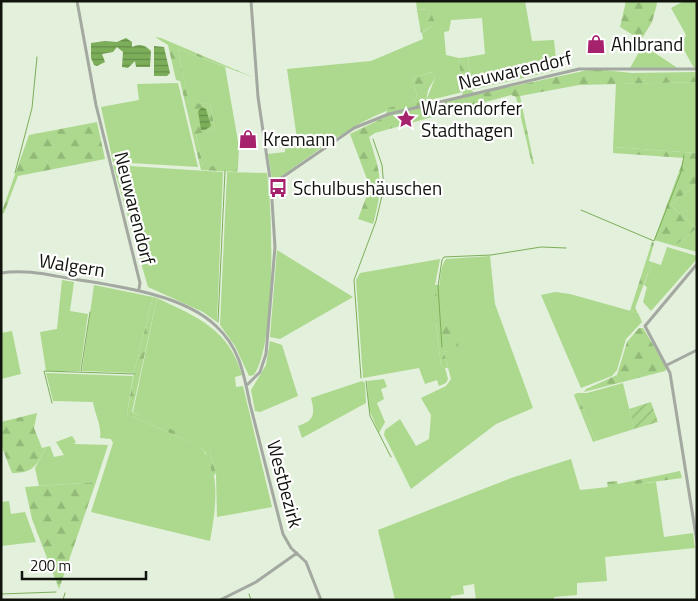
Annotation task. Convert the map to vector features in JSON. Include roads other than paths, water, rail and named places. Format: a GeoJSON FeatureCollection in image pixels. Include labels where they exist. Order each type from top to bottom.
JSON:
{"type":"FeatureCollection","features":[{"type":"Feature","properties":{"kind":"street","name":"Neuwarendorf"},"geometry":{"type":"LineString","coordinates":[[77,1],[96,104],[140,283],[139,289],[206,318],[226,338],[242,366]]}},
{"type":"Feature","properties":{"kind":"street"},"geometry":{"type":"LineString","coordinates":[[248,384],[260,372],[266,354],[274,247],[271,185],[258,97],[251,1]]}},
{"type":"Feature","properties":{"kind":"street","name":"Neuwarendorf"},"geometry":{"type":"LineString","coordinates":[[271,185],[354,128],[389,114],[579,68],[697,70]]}},
{"type":"Feature","properties":{"kind":"street"},"geometry":{"type":"LineString","coordinates":[[697,264],[645,324],[650,339],[670,372],[697,542]]}},
{"type":"Feature","properties":{"kind":"street","name":"Walgern"},"geometry":{"type":"LineString","coordinates":[[1,273],[25,271],[139,289]]}},
{"type":"Feature","properties":{"kind":"street"},"geometry":{"type":"LineString","coordinates":[[667,365],[697,350]]}},
{"type":"Feature","properties":{"kind":"street","name":"Westbezirk"},"geometry":{"type":"LineString","coordinates":[[242,366],[248,384],[250,404],[285,540],[306,562],[321,600]]}},
{"type":"Feature","properties":{"kind":"street"},"geometry":{"type":"LineString","coordinates":[[220,600],[256,582],[297,553]]}},
{"type":"Feature","properties":{"kind":"waterway"},"geometry":{"type":"LineString","coordinates":[[15,173],[32,108],[37,57]]}},
{"type":"Feature","properties":{"kind":"waterway"},"geometry":{"type":"LineString","coordinates":[[361,378],[354,280],[376,221],[384,187],[382,165],[373,139]]}},
{"type":"Feature","properties":{"kind":"waterway"},"geometry":{"type":"LineString","coordinates":[[581,210],[654,241],[681,172],[684,155]]}},
{"type":"Feature","properties":{"kind":"waterway"},"geometry":{"type":"LineString","coordinates":[[218,322],[225,171]]}},
{"type":"Feature","properties":{"kind":"waterway"},"geometry":{"type":"LineString","coordinates":[[442,347],[438,286],[444,257],[491,255],[541,247],[566,248]]}},
{"type":"Feature","properties":{"kind":"waterway"},"geometry":{"type":"LineString","coordinates":[[81,371],[90,312]]}},
{"type":"Feature","properties":{"kind":"waterway"},"geometry":{"type":"LineString","coordinates":[[52,403],[44,371],[135,374]]}},
{"type":"Feature","properties":{"kind":"waterway"},"geometry":{"type":"LineString","coordinates":[[366,381],[370,416],[391,457]]}},
{"type":"Feature","properties":{"kind":"waterway"},"geometry":{"type":"LineString","coordinates":[[1,594],[56,592]]}},
{"type":"Feature","properties":{"kind":"waterway"},"geometry":{"type":"LineString","coordinates":[[63,600],[65,593]]}},
{"type":"Feature","properties":{"kind":"waterway"},"geometry":{"type":"LineString","coordinates":[[249,594],[251,600]]}},
{"type":"Feature","properties":{"kind":"place","name":"Ahlbrand"},"geometry":{"type":"Point","coordinates":[596,44]}},
{"type":"Feature","properties":{"kind":"place","name":"Warendorfer Stadthagen"},"geometry":{"type":"Point","coordinates":[406,119]}},
{"type":"Feature","properties":{"kind":"place","name":"Kremann"},"geometry":{"type":"Point","coordinates":[248,139]}},
{"type":"Feature","properties":{"kind":"place","name":"Schulbushäuschen"},"geometry":{"type":"Point","coordinates":[278,188]}}]}
